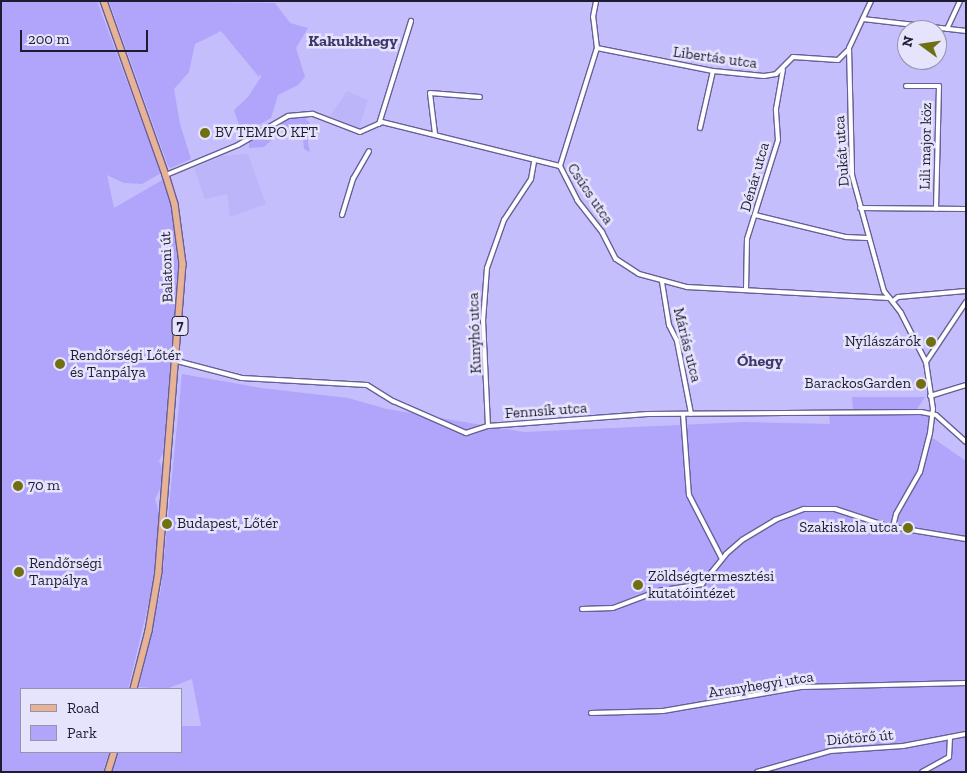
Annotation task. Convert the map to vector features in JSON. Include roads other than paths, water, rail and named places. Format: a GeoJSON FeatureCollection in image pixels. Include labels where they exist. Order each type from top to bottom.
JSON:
{"type":"FeatureCollection","features":[{"type":"Feature","properties":{"kind":"main road","name":"Balatoni út"},"geometry":{"type":"LineString","coordinates":[[104,1],[166,174],[175,204],[183,264],[177,361],[158,584],[134,688]]}},
{"type":"Feature","properties":{"kind":"main road"},"geometry":{"type":"LineString","coordinates":[[108,772],[114,753]]}},
{"type":"Feature","properties":{"kind":"street"},"geometry":{"type":"LineString","coordinates":[[560,166],[597,48],[593,17],[596,1]]}},
{"type":"Feature","properties":{"kind":"street","name":"Dukát utca"},"geometry":{"type":"LineString","coordinates":[[870,1],[849,48],[851,163],[860,208],[884,291],[891,299],[926,362]]}},
{"type":"Feature","properties":{"kind":"street"},"geometry":{"type":"LineString","coordinates":[[960,1],[947,29],[966,31]]}},
{"type":"Feature","properties":{"kind":"street"},"geometry":{"type":"LineString","coordinates":[[863,19],[897,23]]}},
{"type":"Feature","properties":{"kind":"street"},"geometry":{"type":"LineString","coordinates":[[379,124],[411,21]]}},
{"type":"Feature","properties":{"kind":"street","name":"Libertás utca"},"geometry":{"type":"LineString","coordinates":[[597,48],[713,71],[764,76],[783,70],[793,57],[838,60],[849,48]]}},
{"type":"Feature","properties":{"kind":"street","name":"Dénár utca"},"geometry":{"type":"LineString","coordinates":[[746,290],[747,239],[778,140],[776,109],[783,70]]}},
{"type":"Feature","properties":{"kind":"street"},"geometry":{"type":"LineString","coordinates":[[700,128],[713,71]]}},
{"type":"Feature","properties":{"kind":"street","name":"Lili major köz"},"geometry":{"type":"LineString","coordinates":[[906,86],[939,86],[936,209]]}},
{"type":"Feature","properties":{"kind":"street"},"geometry":{"type":"LineString","coordinates":[[436,134],[430,93],[480,97]]}},
{"type":"Feature","properties":{"kind":"street","name":"Csúcs utca"},"geometry":{"type":"LineString","coordinates":[[166,174],[238,145],[288,116],[313,114],[360,132],[382,122],[503,150],[534,162],[560,166],[577,200],[602,232],[616,260],[632,271],[662,282],[687,287],[891,299],[898,296],[966,291]]}},
{"type":"Feature","properties":{"kind":"street"},"geometry":{"type":"LineString","coordinates":[[342,214],[353,179],[369,151]]}},
{"type":"Feature","properties":{"kind":"street","name":"Kunyhó utca"},"geometry":{"type":"LineString","coordinates":[[488,426],[483,321],[487,268],[504,220],[531,179],[534,162]]}},
{"type":"Feature","properties":{"kind":"street"},"geometry":{"type":"LineString","coordinates":[[860,208],[966,209]]}},
{"type":"Feature","properties":{"kind":"street"},"geometry":{"type":"LineString","coordinates":[[755,215],[846,237],[868,238]]}},
{"type":"Feature","properties":{"kind":"street","name":"Máriás utca"},"geometry":{"type":"LineString","coordinates":[[662,282],[669,325],[677,341],[691,414]]}},
{"type":"Feature","properties":{"kind":"street"},"geometry":{"type":"LineString","coordinates":[[893,527],[896,514],[922,467],[933,414],[926,362],[966,302]]}},
{"type":"Feature","properties":{"kind":"street","name":"Fennsík utca"},"geometry":{"type":"LineString","coordinates":[[177,361],[242,378],[366,385],[393,401],[466,433],[488,426],[683,414],[933,414]]}},
{"type":"Feature","properties":{"kind":"street"},"geometry":{"type":"LineString","coordinates":[[930,396],[966,385]]}},
{"type":"Feature","properties":{"kind":"street"},"geometry":{"type":"LineString","coordinates":[[683,414],[689,495],[722,558]]}},
{"type":"Feature","properties":{"kind":"street"},"geometry":{"type":"LineString","coordinates":[[933,414],[966,442]]}},
{"type":"Feature","properties":{"kind":"street"},"geometry":{"type":"LineString","coordinates":[[582,609],[613,608],[658,591],[702,584],[722,558],[735,545],[768,523],[804,509],[835,508],[893,527],[966,539]]}},
{"type":"Feature","properties":{"kind":"street","name":"Aranyhegyi utca"},"geometry":{"type":"LineString","coordinates":[[591,713],[663,711],[801,687],[966,683]]}},
{"type":"Feature","properties":{"kind":"street","name":"Diótörő út"},"geometry":{"type":"LineString","coordinates":[[757,772],[830,751],[903,746],[966,734]]}},
{"type":"Feature","properties":{"kind":"street"},"geometry":{"type":"LineString","coordinates":[[922,772],[949,757],[950,738]]}},
{"type":"Feature","properties":{"kind":"place","name":"BV TEMPO KFT"},"geometry":{"type":"Point","coordinates":[205,133]}},
{"type":"Feature","properties":{"kind":"place","name":"Nyílászárók"},"geometry":{"type":"Point","coordinates":[931,342]}},
{"type":"Feature","properties":{"kind":"place","name":"Rendőrségi Lőtér és Tanpálya"},"geometry":{"type":"Point","coordinates":[60,364]}},
{"type":"Feature","properties":{"kind":"place","name":"BarackosGarden"},"geometry":{"type":"Point","coordinates":[921,384]}},
{"type":"Feature","properties":{"kind":"place","name":"70 m"},"geometry":{"type":"Point","coordinates":[18,486]}},
{"type":"Feature","properties":{"kind":"place","name":"Budapest, Lőtér"},"geometry":{"type":"Point","coordinates":[167,524]}},
{"type":"Feature","properties":{"kind":"place","name":"Szakiskola utca"},"geometry":{"type":"Point","coordinates":[908,528]}},
{"type":"Feature","properties":{"kind":"place","name":"Rendőrségi Tanpálya"},"geometry":{"type":"Point","coordinates":[19,572]}},
{"type":"Feature","properties":{"kind":"place","name":"Zöldségtermesztési kutatóintézet"},"geometry":{"type":"Point","coordinates":[638,585]}},
{"type":"Feature","properties":{"kind":"district","name":"Kakukkhegy"},"geometry":{"type":"Point","coordinates":[353,41]}},
{"type":"Feature","properties":{"kind":"district","name":"Óhegy"},"geometry":{"type":"Point","coordinates":[760,361]}}]}
